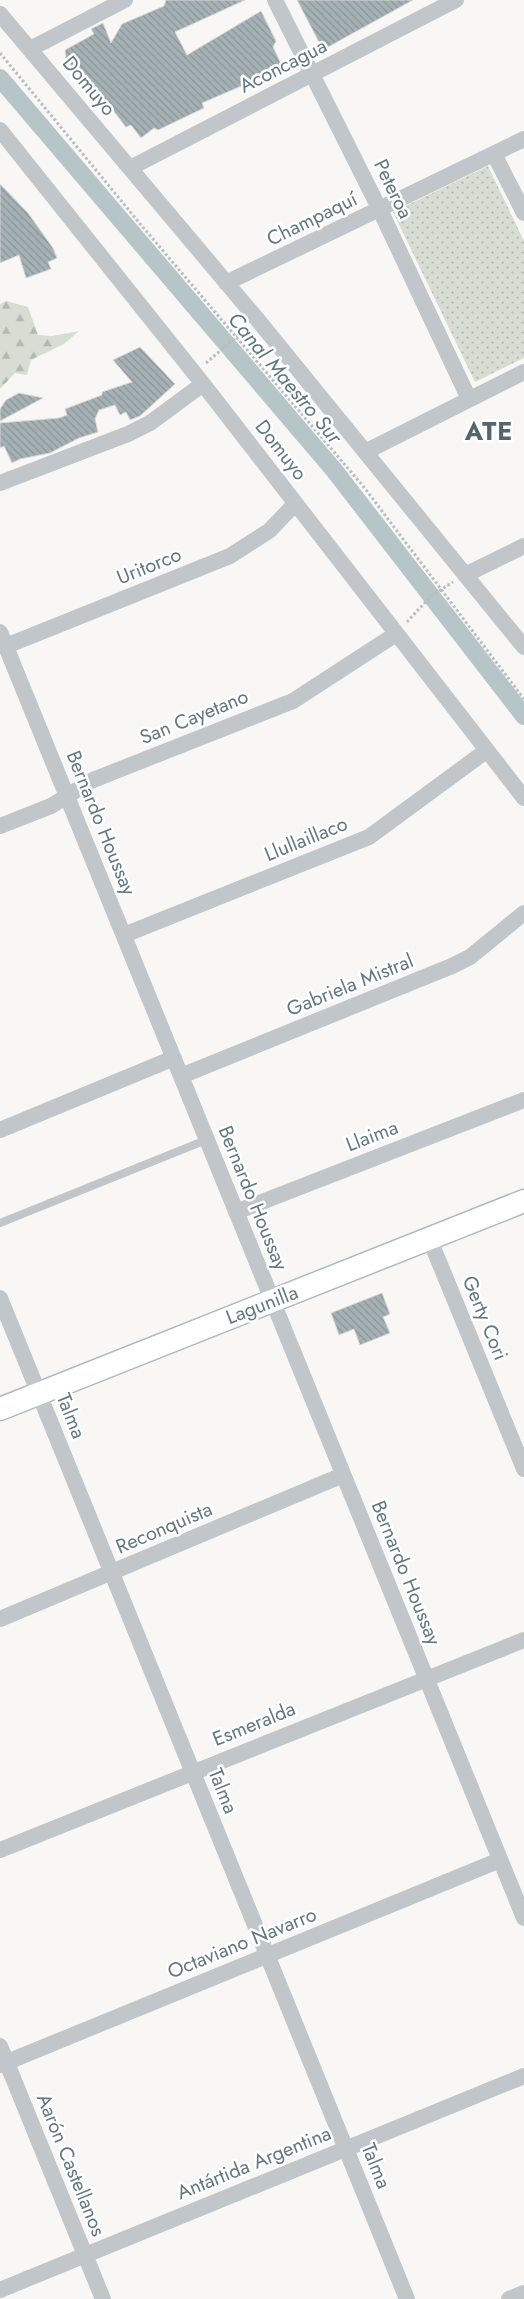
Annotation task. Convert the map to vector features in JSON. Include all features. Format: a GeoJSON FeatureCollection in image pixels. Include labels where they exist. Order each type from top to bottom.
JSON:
{"type":"FeatureCollection","features":[{"type":"Feature","properties":{"kind":"main road","name":"Lagunilla"},"geometry":{"type":"LineString","coordinates":[[0,1409],[524,1202]]}},
{"type":"Feature","properties":{"kind":"street"},"geometry":{"type":"LineString","coordinates":[[30,49],[124,0]]}},
{"type":"Feature","properties":{"kind":"street","name":"Peteroa"},"geometry":{"type":"LineString","coordinates":[[275,0],[380,210],[469,399]]}},
{"type":"Feature","properties":{"kind":"street","name":"Aconcagua"},"geometry":{"type":"LineString","coordinates":[[130,168],[456,0]]}},
{"type":"Feature","properties":{"kind":"street","name":"Domuyo"},"geometry":{"type":"LineString","coordinates":[[0,14],[130,168],[524,647]]}},
{"type":"Feature","properties":{"kind":"street","name":"Domuyo"},"geometry":{"type":"LineString","coordinates":[[0,130],[203,384],[524,798]]}},
{"type":"Feature","properties":{"kind":"street","name":"Champaquí"},"geometry":{"type":"LineString","coordinates":[[226,284],[524,139]]}},
{"type":"Feature","properties":{"kind":"street"},"geometry":{"type":"LineString","coordinates":[[494,154],[524,213]]}},
{"type":"Feature","properties":{"kind":"street"},"geometry":{"type":"LineString","coordinates":[[365,452],[524,372]]}},
{"type":"Feature","properties":{"kind":"street"},"geometry":{"type":"LineString","coordinates":[[0,483],[128,434],[150,423],[203,384]]}},
{"type":"Feature","properties":{"kind":"street","name":"Uritorco"},"geometry":{"type":"LineString","coordinates":[[3,639],[230,556],[269,531],[295,504]]}},
{"type":"Feature","properties":{"kind":"street"},"geometry":{"type":"LineString","coordinates":[[465,575],[524,546]]}},
{"type":"Feature","properties":{"kind":"street","name":"San Cayetano"},"geometry":{"type":"LineString","coordinates":[[0,826],[51,806],[93,780],[293,701],[396,634]]}},
{"type":"Feature","properties":{"kind":"street","name":"Bernardo Houssay"},"geometry":{"type":"LineString","coordinates":[[3,639],[271,1301],[524,1918]]}},
{"type":"Feature","properties":{"kind":"street","name":"Llullaillaco"},"geometry":{"type":"LineString","coordinates":[[124,935],[368,837],[486,751]]}},
{"type":"Feature","properties":{"kind":"street","name":"Gabriela Mistral"},"geometry":{"type":"LineString","coordinates":[[181,1076],[452,966],[470,957],[524,913]]}},
{"type":"Feature","properties":{"kind":"street"},"geometry":{"type":"LineString","coordinates":[[0,1130],[174,1058]]}},
{"type":"Feature","properties":{"kind":"street","name":"Llaima"},"geometry":{"type":"LineString","coordinates":[[236,1212],[524,1100]]}},
{"type":"Feature","properties":{"kind":"street","name":"Gerty Cori"},"geometry":{"type":"LineString","coordinates":[[430,1240],[524,1468]]}},
{"type":"Feature","properties":{"kind":"street","name":"Talma"},"geometry":{"type":"LineString","coordinates":[[0,1298],[407,2299]]}},
{"type":"Feature","properties":{"kind":"street","name":"Reconquista"},"geometry":{"type":"LineString","coordinates":[[0,1619],[343,1475]]}},
{"type":"Feature","properties":{"kind":"street","name":"Esmeralda"},"geometry":{"type":"LineString","coordinates":[[0,1850],[524,1640]]}},
{"type":"Feature","properties":{"kind":"street","name":"Octaviano Navarro"},"geometry":{"type":"LineString","coordinates":[[3,2064],[500,1860]]}},
{"type":"Feature","properties":{"kind":"street","name":"Aarón Castellanos"},"geometry":{"type":"LineString","coordinates":[[0,2046],[3,2064],[103,2299]]}},
{"type":"Feature","properties":{"kind":"street","name":"Antártida Argentina"},"geometry":{"type":"LineString","coordinates":[[0,2290],[524,2076]]}},
{"type":"Feature","properties":{"kind":"street"},"geometry":{"type":"LineString","coordinates":[[509,2299],[524,2293]]}},
{"type":"Feature","properties":{"kind":"lane"},"geometry":{"type":"LineString","coordinates":[[0,1223],[206,1140]]}},
{"type":"Feature","properties":{"kind":"path"},"geometry":{"type":"LineString","coordinates":[[0,53],[141,225],[363,486],[524,699]]}},
{"type":"Feature","properties":{"kind":"path"},"geometry":{"type":"LineString","coordinates":[[217,353],[236,337]]}},
{"type":"Feature","properties":{"kind":"path"},"geometry":{"type":"LineString","coordinates":[[396,634],[431,596],[465,575]]}},
{"type":"Feature","properties":{"kind":"green space"},"geometry":{"type":"Polygon","coordinates":[[[488,166],[524,241],[524,358],[475,382],[393,212],[488,166]]]}},
{"type":"Feature","properties":{"kind":"green space"},"geometry":{"type":"Polygon","coordinates":[[[6,301],[28,307],[38,335],[52,336],[79,331],[64,344],[31,360],[27,375],[15,373],[0,389],[0,304],[6,301]]]}},
{"type":"Feature","properties":{"kind":"building"},"geometry":{"type":"Polygon","coordinates":[[[166,0],[245,0],[175,32],[187,55],[261,11],[276,41],[273,47],[283,68],[202,103],[204,108],[158,130],[154,128],[141,138],[131,125],[126,127],[109,105],[107,106],[66,59],[65,50],[94,34],[91,29],[103,23],[111,43],[122,24],[164,6],[166,0]]]}},
{"type":"Feature","properties":{"kind":"building"},"geometry":{"type":"Polygon","coordinates":[[[297,0],[413,0],[328,47],[320,44],[297,0]]]}},
{"type":"Feature","properties":{"kind":"building"},"geometry":{"type":"Polygon","coordinates":[[[0,184],[28,213],[53,248],[57,258],[48,262],[51,269],[26,278],[19,255],[0,263],[0,184]]]}},
{"type":"Feature","properties":{"kind":"building"},"geometry":{"type":"Polygon","coordinates":[[[140,347],[175,384],[140,416],[130,420],[126,412],[120,415],[115,405],[99,410],[95,419],[98,432],[79,438],[50,453],[20,459],[12,463],[4,446],[0,448],[0,423],[59,418],[67,415],[65,409],[102,395],[102,392],[132,382],[113,360],[140,347]]]}},
{"type":"Feature","properties":{"kind":"building"},"geometry":{"type":"Polygon","coordinates":[[[19,393],[43,398],[0,421],[0,409],[6,400],[19,393]]]}},
{"type":"Feature","properties":{"kind":"building"},"geometry":{"type":"Polygon","coordinates":[[[382,1293],[390,1314],[383,1317],[390,1333],[360,1345],[354,1329],[339,1335],[331,1313],[382,1293]]]}},
{"type":"Feature","properties":{"kind":"waterway","name":"Canal Maestro Sur"},"geometry":{"type":"LineString","coordinates":[[0,78],[334,470],[524,716]]}},
{"type":"Feature","properties":{"kind":"district","name":"ATE"},"geometry":{"type":"Point","coordinates":[489,431]}}]}
